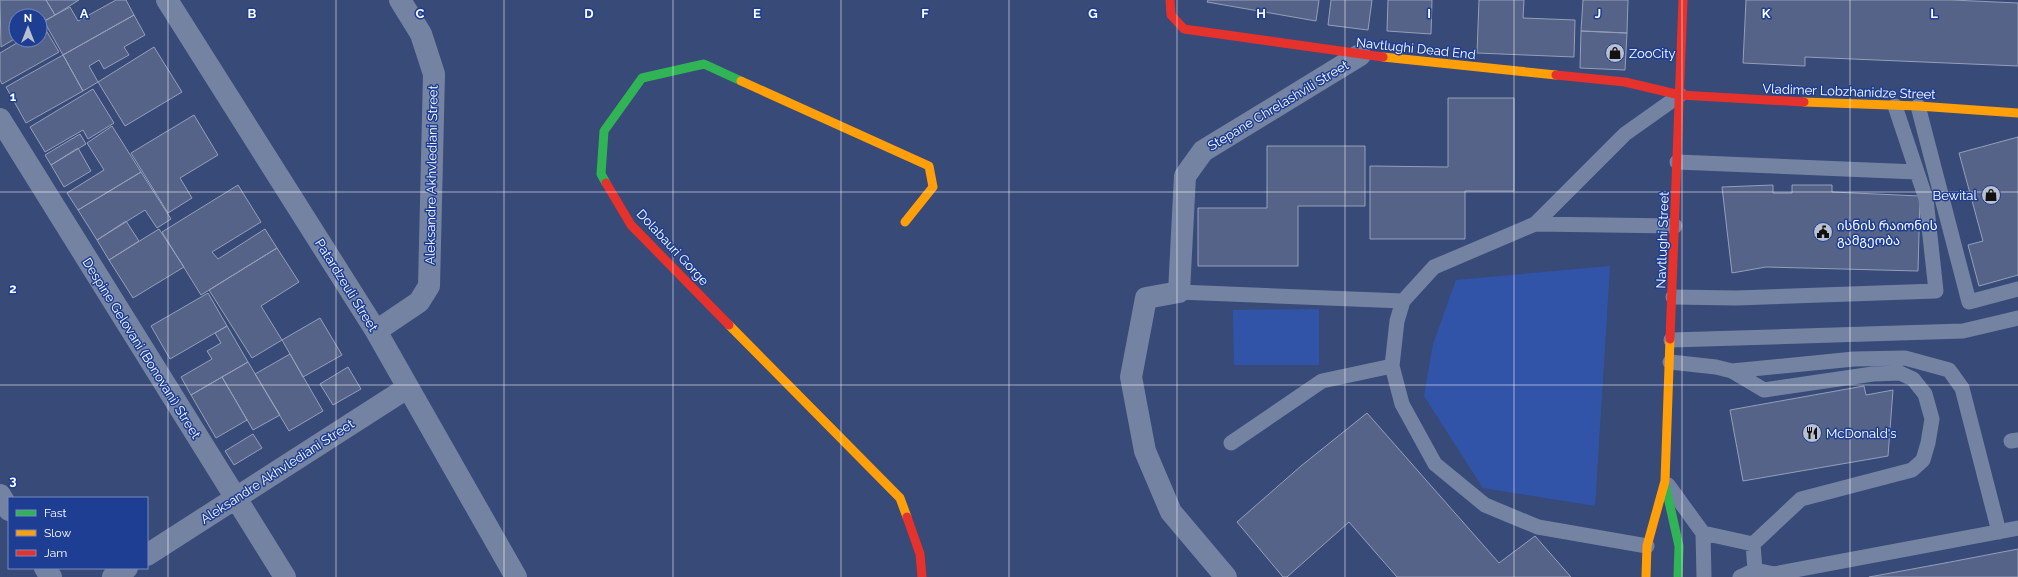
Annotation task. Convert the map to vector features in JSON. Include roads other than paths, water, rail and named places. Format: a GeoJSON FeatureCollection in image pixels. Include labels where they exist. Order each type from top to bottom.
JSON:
{"type":"FeatureCollection","features":[{"type":"Feature","properties":{"kind":"street","name":"Patardzeuli Street"},"geometry":{"type":"LineString","coordinates":[[167,0],[376,331],[407,388],[516,577]]}},
{"type":"Feature","properties":{"kind":"street","name":"Aleksandre Akhvlediani Street"},"geometry":{"type":"LineString","coordinates":[[376,331],[419,302],[428,286],[434,74],[421,34],[400,0]]}},
{"type":"Feature","properties":{"kind":"street","name":"Navtlughi Dead End"},"geometry":{"type":"LineString","coordinates":[[1170,0],[1171,15],[1184,29],[1360,55],[1625,82],[1680,95]]}},
{"type":"Feature","properties":{"kind":"street","name":"Navtlughi Street"},"geometry":{"type":"LineString","coordinates":[[1646,577],[1647,546],[1665,481],[1683,0]]}},
{"type":"Feature","properties":{"kind":"street","name":"Stepane Chrelashvili Street"},"geometry":{"type":"LineString","coordinates":[[1179,292],[1185,176],[1203,151],[1238,127],[1360,55]]}},
{"type":"Feature","properties":{"kind":"street","name":"Dolabauri Gorge"},"geometry":{"type":"LineString","coordinates":[[905,222],[934,188],[929,166],[704,64],[642,78],[604,131],[601,174],[631,225],[900,498],[920,554],[922,577]]}},
{"type":"Feature","properties":{"kind":"street","name":"Vladimer Lobzhanidze Street"},"geometry":{"type":"LineString","coordinates":[[1680,95],[1734,100],[1918,106],[2018,112]]}},
{"type":"Feature","properties":{"kind":"street","name":"Despine Gelovani (Bonovani) Street"},"geometry":{"type":"LineString","coordinates":[[0,119],[285,577]]}},
{"type":"Feature","properties":{"kind":"street"},"geometry":{"type":"LineString","coordinates":[[1179,292],[1146,298],[1131,377],[1145,451],[1171,512],[1226,577]]}},
{"type":"Feature","properties":{"kind":"street","name":"Aleksandre Akhvlediani Street"},"geometry":{"type":"LineString","coordinates":[[148,554],[407,388]]}},
{"type":"Feature","properties":{"kind":"street","name":"Navtlughi Street"},"geometry":{"type":"LineString","coordinates":[[1665,481],[1679,546],[1678,577]]}},
{"type":"Feature","properties":{"kind":"street"},"geometry":{"type":"LineString","coordinates":[[0,495],[8,508]]}},
{"type":"Feature","properties":{"kind":"street"},"geometry":{"type":"LineString","coordinates":[[113,577],[125,569]]}},
{"type":"Feature","properties":{"kind":"lane"},"geometry":{"type":"LineString","coordinates":[[1647,546],[1538,527],[1486,505],[1435,464],[1402,404],[1392,366],[1397,321],[1403,301],[1434,267],[1535,224],[1625,134],[1680,95]]}},
{"type":"Feature","properties":{"kind":"lane"},"geometry":{"type":"LineString","coordinates":[[1673,297],[1736,298],[1936,291],[1926,199],[1895,106]]}},
{"type":"Feature","properties":{"kind":"lane"},"geometry":{"type":"LineString","coordinates":[[1918,106],[1970,302],[2018,288]]}},
{"type":"Feature","properties":{"kind":"lane"},"geometry":{"type":"LineString","coordinates":[[1678,162],[1917,172]]}},
{"type":"Feature","properties":{"kind":"lane"},"geometry":{"type":"LineString","coordinates":[[1535,224],[1675,226]]}},
{"type":"Feature","properties":{"kind":"lane"},"geometry":{"type":"LineString","coordinates":[[1179,292],[1403,301]]}},
{"type":"Feature","properties":{"kind":"lane"},"geometry":{"type":"LineString","coordinates":[[1671,340],[1963,331],[2018,318]]}},
{"type":"Feature","properties":{"kind":"lane"},"geometry":{"type":"LineString","coordinates":[[1732,372],[1854,359],[1905,358],[1948,370],[1962,388],[1999,532]]}},
{"type":"Feature","properties":{"kind":"lane"},"geometry":{"type":"LineString","coordinates":[[1670,362],[1716,367],[1732,372],[1764,390],[1873,374],[1900,373],[1913,379],[1925,394],[1932,419],[1928,443],[1923,460],[1912,470],[1801,499],[1753,544],[1753,573]]}},
{"type":"Feature","properties":{"kind":"lane"},"geometry":{"type":"LineString","coordinates":[[1231,443],[1322,381],[1392,366]]}},
{"type":"Feature","properties":{"kind":"lane"},"geometry":{"type":"LineString","coordinates":[[1665,481],[1703,533],[1704,577]]}},
{"type":"Feature","properties":{"kind":"lane"},"geometry":{"type":"LineString","coordinates":[[1740,577],[1753,573],[1774,574],[2018,528]]}},
{"type":"Feature","properties":{"kind":"lane"},"geometry":{"type":"LineString","coordinates":[[1703,533],[1753,544]]}},
{"type":"Feature","properties":{"kind":"place","name":"ZooCity"},"geometry":{"type":"Point","coordinates":[1615,53]}},
{"type":"Feature","properties":{"kind":"place","name":"Bewital"},"geometry":{"type":"Point","coordinates":[1991,195]}},
{"type":"Feature","properties":{"kind":"place","name":"ისნის რაიონის გამგეობა"},"geometry":{"type":"Point","coordinates":[1823,232]}},
{"type":"Feature","properties":{"kind":"place","name":"McDonald's"},"geometry":{"type":"Point","coordinates":[1812,433]}}]}
